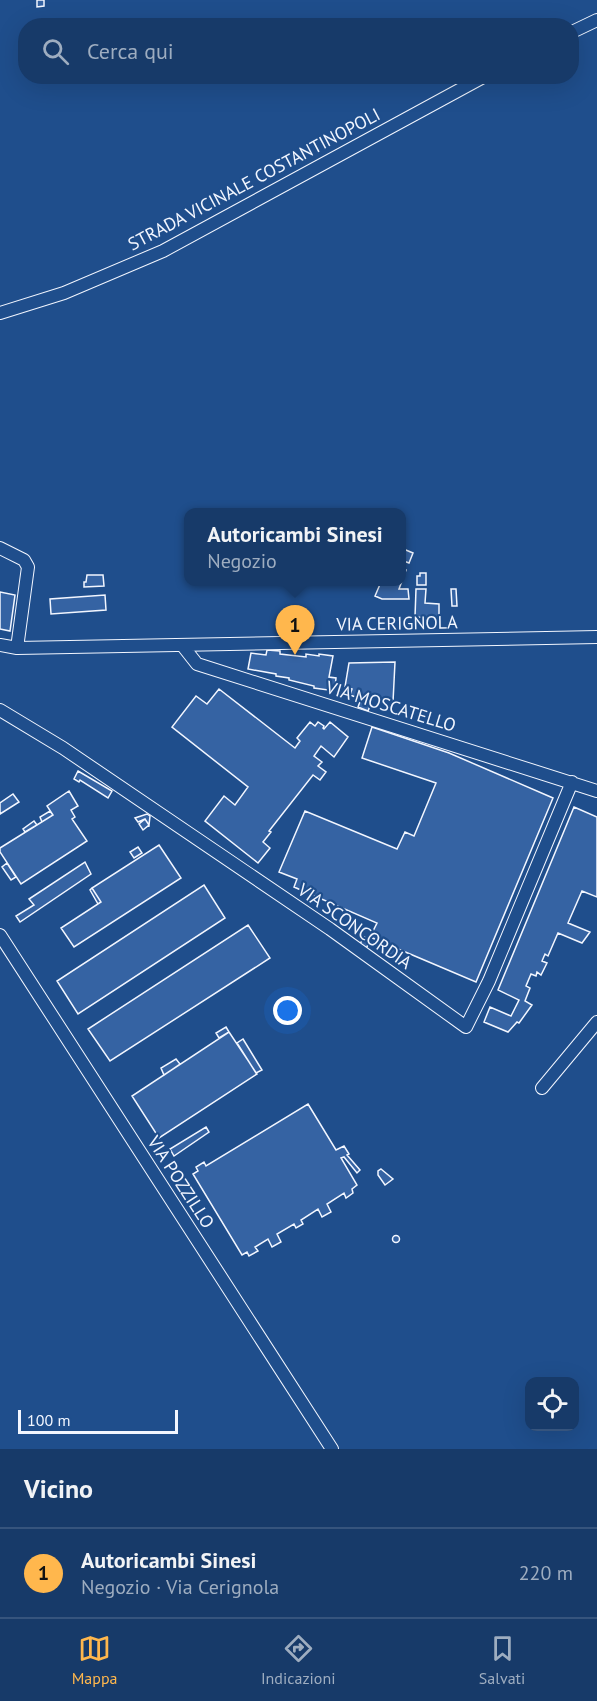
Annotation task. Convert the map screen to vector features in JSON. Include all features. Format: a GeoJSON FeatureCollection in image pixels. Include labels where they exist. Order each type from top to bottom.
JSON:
{"type":"FeatureCollection","features":[{"type":"Feature","properties":{"kind":"street"},"geometry":{"type":"LineString","coordinates":[[579,29],[597,20]]}},
{"type":"Feature","properties":{"kind":"street","name":"STRADA VICINALE COSTANTINOPOLI"},"geometry":{"type":"LineString","coordinates":[[0,313],[64,293],[163,251],[469,84]]}},
{"type":"Feature","properties":{"kind":"street"},"geometry":{"type":"LineString","coordinates":[[0,548],[24,560],[27,567],[17,648]]}},
{"type":"Feature","properties":{"kind":"street","name":"VIA CERIGNOLA"},"geometry":{"type":"LineString","coordinates":[[0,645],[17,648],[597,637]]}},
{"type":"Feature","properties":{"kind":"street","name":"VIA MOSCATELLO"},"geometry":{"type":"LineString","coordinates":[[182,645],[197,664],[597,791]]}},
{"type":"Feature","properties":{"kind":"street","name":"VIA SCONCORDIA"},"geometry":{"type":"LineString","coordinates":[[0,710],[63,748],[330,929],[466,1026],[489,981],[572,782]]}},
{"type":"Feature","properties":{"kind":"street","name":"VIA POZZILLO"},"geometry":{"type":"LineString","coordinates":[[0,935],[332,1449]]}},
{"type":"Feature","properties":{"kind":"street"},"geometry":{"type":"LineString","coordinates":[[542,1088],[597,1022]]}},
{"type":"Feature","properties":{"kind":"building"},"geometry":{"type":"Polygon","coordinates":[[[37,0],[44,0],[44,6],[37,7],[37,0]]]}},
{"type":"Feature","properties":{"kind":"building"},"geometry":{"type":"Polygon","coordinates":[[[406,550],[413,553],[409,563],[406,562],[406,550]]]}},
{"type":"Feature","properties":{"kind":"building"},"geometry":{"type":"Polygon","coordinates":[[[420,573],[426,573],[426,585],[417,585],[417,576],[420,576],[420,573]]]}},
{"type":"Feature","properties":{"kind":"building"},"geometry":{"type":"Polygon","coordinates":[[[87,575],[103,575],[104,586],[84,587],[87,575]]]}},
{"type":"Feature","properties":{"kind":"building"},"geometry":{"type":"Polygon","coordinates":[[[379,586],[400,586],[399,589],[408,589],[409,599],[382,599],[375,596],[379,586]]]}},
{"type":"Feature","properties":{"kind":"building"},"geometry":{"type":"Polygon","coordinates":[[[416,589],[426,589],[425,603],[439,604],[439,618],[415,617],[416,589]]]}},
{"type":"Feature","properties":{"kind":"building"},"geometry":{"type":"Polygon","coordinates":[[[451,589],[456,589],[457,606],[452,606],[451,589]]]}},
{"type":"Feature","properties":{"kind":"building"},"geometry":{"type":"Polygon","coordinates":[[[0,592],[15,595],[10,631],[0,629],[0,592]]]}},
{"type":"Feature","properties":{"kind":"building"},"geometry":{"type":"Polygon","coordinates":[[[105,595],[106,610],[51,614],[50,599],[105,595]]]}},
{"type":"Feature","properties":{"kind":"building"},"geometry":{"type":"Polygon","coordinates":[[[267,650],[306,657],[306,654],[333,656],[329,677],[336,678],[335,689],[314,688],[314,686],[289,680],[289,678],[276,676],[276,674],[248,669],[251,653],[266,655],[267,650]]]}},
{"type":"Feature","properties":{"kind":"building"},"geometry":{"type":"Polygon","coordinates":[[[395,662],[393,702],[374,696],[368,711],[358,707],[361,699],[350,695],[352,689],[345,687],[349,663],[395,662]]]}},
{"type":"Feature","properties":{"kind":"building"},"geometry":{"type":"Polygon","coordinates":[[[219,689],[295,748],[300,741],[297,738],[310,722],[315,726],[318,722],[324,726],[324,729],[330,722],[348,737],[334,757],[321,746],[314,756],[322,762],[318,766],[326,772],[320,780],[313,775],[269,831],[271,832],[263,842],[270,848],[258,863],[205,821],[224,796],[235,805],[248,787],[172,727],[196,696],[207,704],[219,689]]]}},
{"type":"Feature","properties":{"kind":"building"},"geometry":{"type":"Polygon","coordinates":[[[372,727],[449,753],[553,798],[476,982],[370,937],[377,923],[294,887],[297,879],[279,872],[305,811],[397,849],[405,832],[414,836],[436,783],[362,758],[372,727]]]}},
{"type":"Feature","properties":{"kind":"building"},"geometry":{"type":"Polygon","coordinates":[[[78,771],[112,791],[108,798],[80,780],[79,782],[74,779],[78,771]]]}},
{"type":"Feature","properties":{"kind":"building"},"geometry":{"type":"Polygon","coordinates":[[[69,791],[78,806],[71,810],[75,817],[72,819],[87,841],[21,884],[0,852],[0,848],[53,815],[47,806],[69,791]]]}},
{"type":"Feature","properties":{"kind":"building"},"geometry":{"type":"Polygon","coordinates":[[[13,794],[19,802],[0,814],[0,803],[13,794]]]}},
{"type":"Feature","properties":{"kind":"building"},"geometry":{"type":"Polygon","coordinates":[[[574,807],[597,817],[597,897],[582,891],[568,923],[590,932],[582,943],[558,933],[548,956],[545,954],[542,961],[547,963],[541,975],[537,972],[536,976],[531,974],[526,986],[530,988],[525,1001],[532,1005],[519,1023],[517,1022],[508,1032],[484,1022],[490,1007],[511,1016],[519,1000],[498,990],[574,807]]]}},
{"type":"Feature","properties":{"kind":"building"},"geometry":{"type":"Polygon","coordinates":[[[50,811],[53,815],[42,822],[40,817],[50,811]]]}},
{"type":"Feature","properties":{"kind":"building"},"geometry":{"type":"Polygon","coordinates":[[[147,814],[150,816],[149,825],[145,819],[138,822],[135,818],[147,814]]]}},
{"type":"Feature","properties":{"kind":"building"},"geometry":{"type":"Polygon","coordinates":[[[145,819],[149,825],[143,830],[139,824],[145,819]]]}},
{"type":"Feature","properties":{"kind":"building"},"geometry":{"type":"Polygon","coordinates":[[[34,821],[37,825],[25,832],[23,829],[34,821]]]}},
{"type":"Feature","properties":{"kind":"building"},"geometry":{"type":"Polygon","coordinates":[[[159,845],[181,878],[74,947],[61,928],[101,902],[92,888],[159,845]]]}},
{"type":"Feature","properties":{"kind":"building"},"geometry":{"type":"Polygon","coordinates":[[[138,847],[142,853],[134,858],[130,852],[138,847]]]}},
{"type":"Feature","properties":{"kind":"building"},"geometry":{"type":"Polygon","coordinates":[[[85,862],[91,874],[20,922],[16,916],[34,905],[29,899],[85,862]]]}},
{"type":"Feature","properties":{"kind":"building"},"geometry":{"type":"Polygon","coordinates":[[[7,863],[16,877],[11,880],[2,867],[7,863]]]}},
{"type":"Feature","properties":{"kind":"building"},"geometry":{"type":"Polygon","coordinates":[[[204,885],[225,918],[78,1014],[57,981],[204,885]]]}},
{"type":"Feature","properties":{"kind":"building"},"geometry":{"type":"Polygon","coordinates":[[[92,888],[101,902],[98,904],[90,890],[92,888]]]}},
{"type":"Feature","properties":{"kind":"building"},"geometry":{"type":"Polygon","coordinates":[[[248,925],[270,958],[110,1061],[88,1029],[248,925]]]}},
{"type":"Feature","properties":{"kind":"building"},"geometry":{"type":"Polygon","coordinates":[[[364,937],[370,940],[366,949],[360,944],[364,937]]]}},
{"type":"Feature","properties":{"kind":"building"},"geometry":{"type":"Polygon","coordinates":[[[392,947],[397,949],[393,959],[388,957],[392,947]]]}},
{"type":"Feature","properties":{"kind":"building"},"geometry":{"type":"Polygon","coordinates":[[[226,1027],[229,1032],[219,1038],[216,1033],[226,1027]]]}},
{"type":"Feature","properties":{"kind":"building"},"geometry":{"type":"Polygon","coordinates":[[[229,1032],[257,1074],[159,1138],[132,1096],[229,1032]]]}},
{"type":"Feature","properties":{"kind":"building"},"geometry":{"type":"Polygon","coordinates":[[[243,1039],[262,1070],[256,1073],[237,1043],[243,1039]]]}},
{"type":"Feature","properties":{"kind":"building"},"geometry":{"type":"Polygon","coordinates":[[[176,1059],[180,1064],[164,1075],[161,1068],[176,1059]]]}},
{"type":"Feature","properties":{"kind":"building"},"geometry":{"type":"Polygon","coordinates":[[[308,1104],[336,1150],[344,1146],[349,1154],[347,1155],[360,1170],[357,1173],[344,1157],[341,1158],[357,1185],[352,1189],[353,1193],[346,1198],[344,1193],[327,1204],[331,1212],[322,1217],[318,1209],[301,1220],[303,1224],[296,1228],[294,1224],[277,1234],[281,1242],[272,1247],[268,1239],[255,1247],[258,1251],[249,1256],[247,1252],[242,1255],[193,1174],[198,1171],[196,1167],[204,1162],[206,1166],[308,1104]]]}},
{"type":"Feature","properties":{"kind":"building"},"geometry":{"type":"Polygon","coordinates":[[[206,1127],[209,1132],[174,1156],[170,1149],[206,1127]]]}},
{"type":"Feature","properties":{"kind":"building"},"geometry":{"type":"Polygon","coordinates":[[[381,1169],[393,1179],[385,1185],[378,1175],[381,1169]]]}},
{"type":"Feature","properties":{"kind":"building"},"geometry":{"type":"Polygon","coordinates":[[[396,1235],[400,1239],[396,1243],[392,1239],[396,1235]]]}},
{"type":"Feature","properties":{"kind":"place","name":"Autoricambi Sinesi"},"geometry":{"type":"Point","coordinates":[295,655]}}]}
